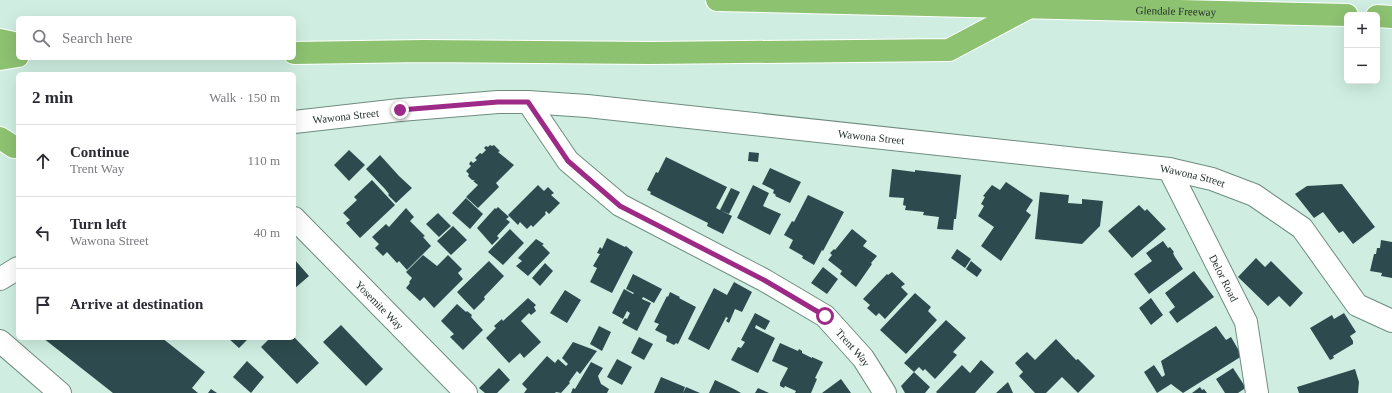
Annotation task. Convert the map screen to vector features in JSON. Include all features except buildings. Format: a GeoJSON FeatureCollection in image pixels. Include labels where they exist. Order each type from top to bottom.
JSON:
{"type":"FeatureCollection","features":[{"type":"Feature","properties":{"kind":"highway","name":"Glendale Freeway"},"geometry":{"type":"LineString","coordinates":[[717,0],[1344,16]]}},
{"type":"Feature","properties":{"kind":"highway"},"geometry":{"type":"LineString","coordinates":[[296,53],[424,51],[650,54],[949,50],[1028,8]]}},
{"type":"Feature","properties":{"kind":"highway"},"geometry":{"type":"LineString","coordinates":[[1380,16],[1392,17]]}},
{"type":"Feature","properties":{"kind":"highway"},"geometry":{"type":"LineString","coordinates":[[0,40],[16,44]]}},
{"type":"Feature","properties":{"kind":"highway"},"geometry":{"type":"LineString","coordinates":[[0,58],[16,56]]}},
{"type":"Feature","properties":{"kind":"street","name":"Wawona Street"},"geometry":{"type":"LineString","coordinates":[[296,122],[400,110],[498,102],[528,102],[587,106],[1169,169],[1212,179],[1254,195],[1302,228],[1357,305],[1392,321]]}},
{"type":"Feature","properties":{"kind":"street","name":"Trent Way"},"geometry":{"type":"LineString","coordinates":[[528,102],[568,161],[620,206],[764,280],[825,316],[863,358],[885,393]]}},
{"type":"Feature","properties":{"kind":"street","name":"Delor Road"},"geometry":{"type":"LineString","coordinates":[[1169,169],[1246,322],[1257,393]]}},
{"type":"Feature","properties":{"kind":"street","name":"Yosemite Way"},"geometry":{"type":"LineString","coordinates":[[296,220],[466,393]]}},
{"type":"Feature","properties":{"kind":"street"},"geometry":{"type":"LineString","coordinates":[[0,279],[16,269]]}},
{"type":"Feature","properties":{"kind":"street"},"geometry":{"type":"LineString","coordinates":[[0,341],[60,393]]}},
{"type":"Feature","properties":{"kind":"route"},"geometry":{"type":"LineString","coordinates":[[400,110],[498,102],[528,102],[568,161],[620,206],[764,280],[825,316]]}}]}
